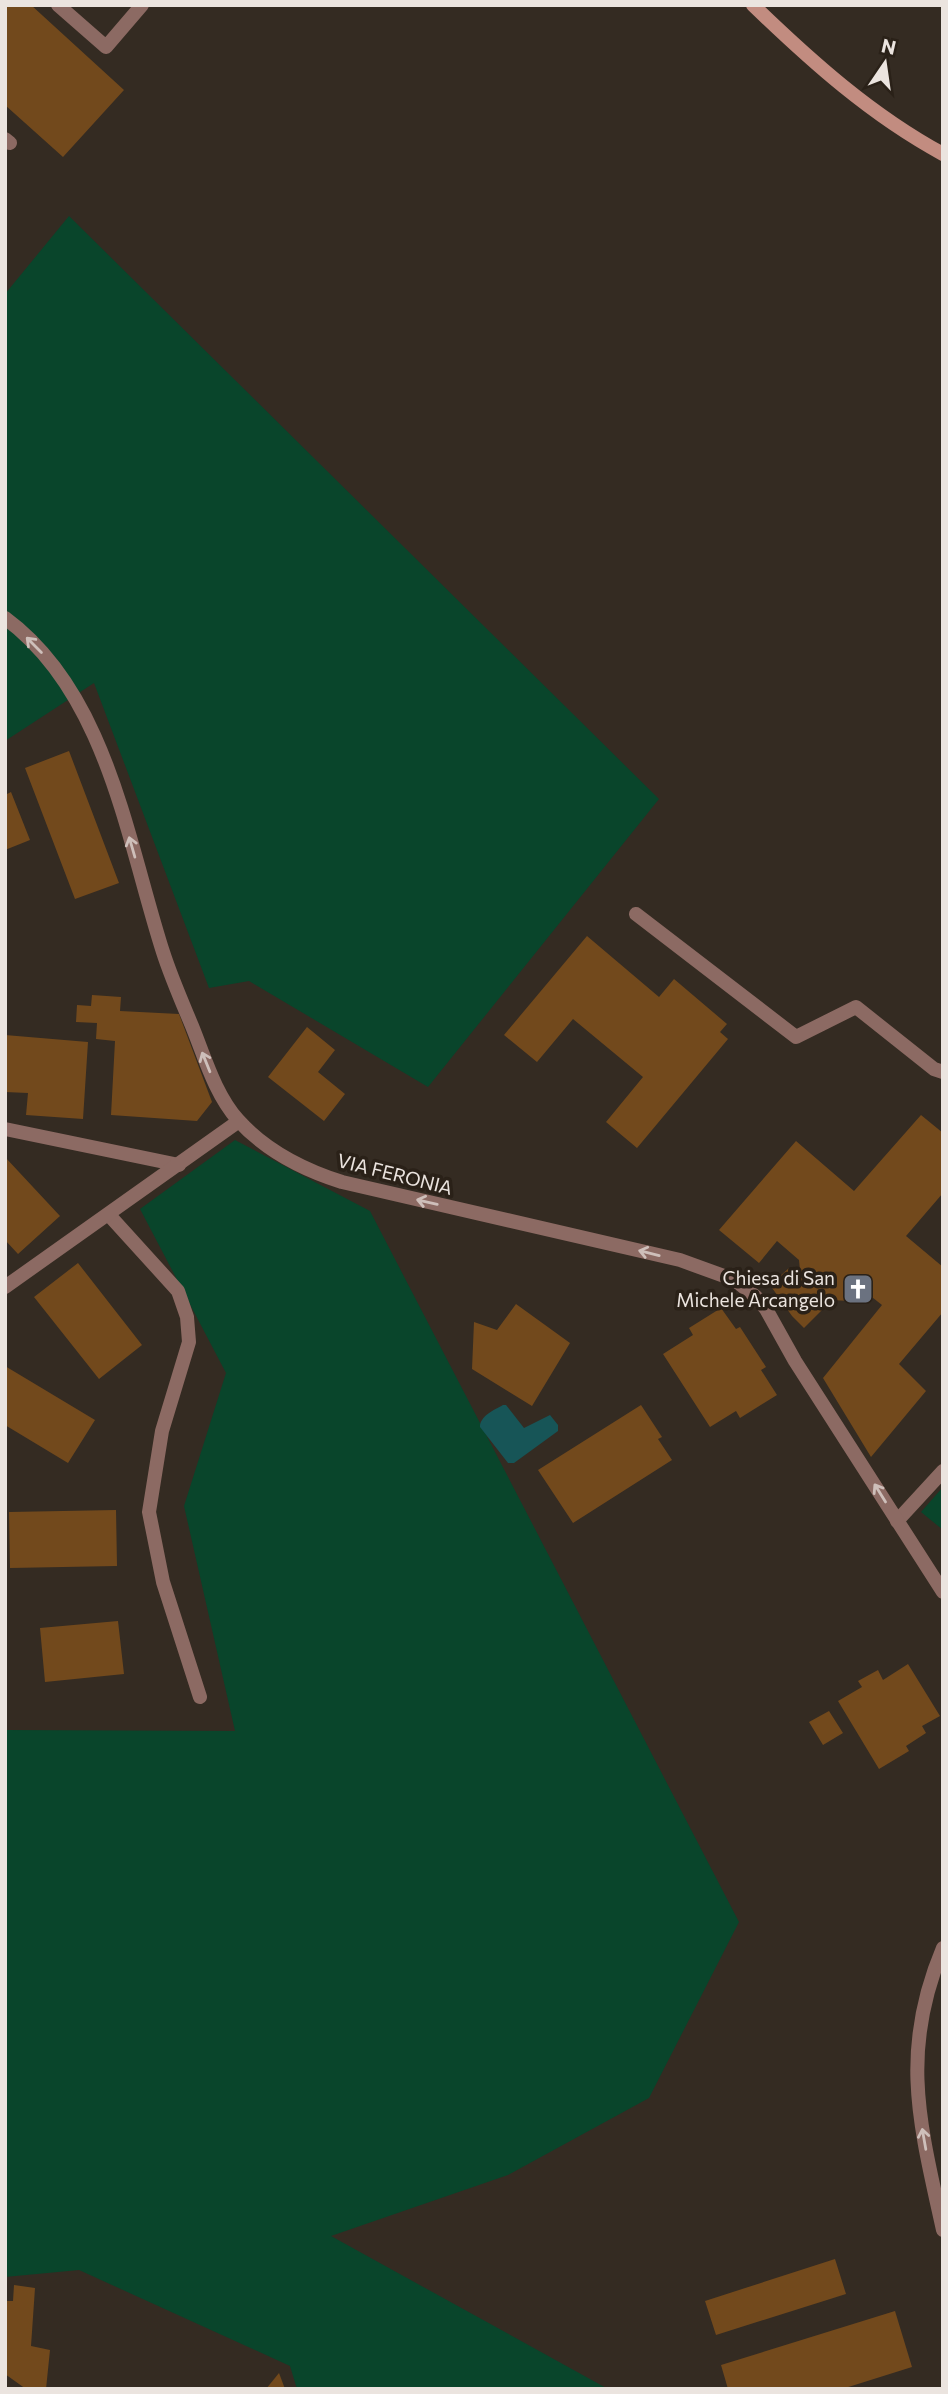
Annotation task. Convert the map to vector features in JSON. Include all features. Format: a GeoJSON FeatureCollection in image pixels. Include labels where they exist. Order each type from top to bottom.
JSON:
{"type":"FeatureCollection","features":[{"type":"Feature","properties":{"kind":"street"},"geometry":{"type":"LineString","coordinates":[[58,5],[106,47],[142,5]]}},
{"type":"Feature","properties":{"kind":"street"},"geometry":{"type":"LineString","coordinates":[[753,5],[838,83],[879,116],[943,154]]}},
{"type":"Feature","properties":{"kind":"street","name":"VIA FERONIA"},"geometry":{"type":"LineString","coordinates":[[5,618],[41,652],[68,687],[100,745],[124,816],[163,955],[216,1085],[239,1121],[265,1144],[317,1174],[680,1260],[735,1280],[756,1297],[766,1310],[795,1361],[943,1592]]}},
{"type":"Feature","properties":{"kind":"street"},"geometry":{"type":"LineString","coordinates":[[636,914],[796,1037],[856,1007],[934,1069],[943,1072]]}},
{"type":"Feature","properties":{"kind":"street"},"geometry":{"type":"LineString","coordinates":[[5,1287],[239,1121]]}},
{"type":"Feature","properties":{"kind":"street"},"geometry":{"type":"LineString","coordinates":[[5,1129],[179,1165]]}},
{"type":"Feature","properties":{"kind":"street"},"geometry":{"type":"LineString","coordinates":[[109,1215],[178,1291],[187,1317],[189,1342],[162,1431],[149,1512],[163,1582],[200,1698]]}},
{"type":"Feature","properties":{"kind":"street"},"geometry":{"type":"LineString","coordinates":[[897,1521],[943,1471]]}},
{"type":"Feature","properties":{"kind":"street"},"geometry":{"type":"LineString","coordinates":[[943,1948],[930,1982],[923,2012],[916,2078],[920,2117],[943,2230]]}},
{"type":"Feature","properties":{"kind":"green space"},"geometry":{"type":"Polygon","coordinates":[[[69,216],[659,799],[428,1087],[249,981],[209,988],[94,683],[5,741],[5,294],[69,216]]]}},
{"type":"Feature","properties":{"kind":"green space"},"geometry":{"type":"Polygon","coordinates":[[[235,1140],[370,1211],[739,1922],[649,2098],[508,2175],[331,2236],[608,2389],[297,2389],[290,2366],[79,2270],[5,2277],[5,1730],[235,1731],[184,1506],[226,1373],[140,1209],[235,1140]]]}},
{"type":"Feature","properties":{"kind":"green space"},"geometry":{"type":"Polygon","coordinates":[[[943,1487],[943,1530],[921,1512],[943,1487]]]}},
{"type":"Feature","properties":{"kind":"water"},"geometry":{"type":"Polygon","coordinates":[[[506,1405],[524,1428],[550,1415],[558,1425],[558,1431],[514,1463],[508,1463],[480,1427],[485,1417],[506,1405]]]}},
{"type":"Feature","properties":{"kind":"building"},"geometry":{"type":"Polygon","coordinates":[[[5,5],[31,5],[124,90],[63,157],[5,105],[5,5]]]}},
{"type":"Feature","properties":{"kind":"building"},"geometry":{"type":"Polygon","coordinates":[[[69,751],[119,883],[75,899],[25,768],[69,751]]]}},
{"type":"Feature","properties":{"kind":"building"},"geometry":{"type":"Polygon","coordinates":[[[11,792],[30,840],[5,850],[5,795],[11,792]]]}},
{"type":"Feature","properties":{"kind":"building"},"geometry":{"type":"Polygon","coordinates":[[[587,936],[659,997],[674,979],[727,1024],[720,1032],[728,1039],[637,1148],[606,1122],[643,1077],[573,1019],[537,1062],[504,1035],[587,936]]]}},
{"type":"Feature","properties":{"kind":"building"},"geometry":{"type":"Polygon","coordinates":[[[92,995],[121,997],[120,1011],[179,1014],[212,1102],[197,1121],[111,1115],[115,1041],[96,1039],[97,1023],[76,1022],[77,1005],[91,1006],[92,995]]]}},
{"type":"Feature","properties":{"kind":"building"},"geometry":{"type":"Polygon","coordinates":[[[307,1027],[335,1050],[318,1072],[345,1094],[324,1121],[268,1077],[307,1027]]]}},
{"type":"Feature","properties":{"kind":"building"},"geometry":{"type":"Polygon","coordinates":[[[5,1035],[88,1042],[83,1119],[26,1115],[28,1093],[5,1092],[5,1035]]]}},
{"type":"Feature","properties":{"kind":"building","name":"Chiesa di San Michele Arcangelo"},"geometry":{"type":"Polygon","coordinates":[[[921,1115],[943,1133],[943,1193],[906,1236],[943,1267],[943,1312],[899,1364],[926,1391],[871,1457],[823,1378],[882,1305],[868,1294],[849,1301],[832,1300],[804,1328],[770,1285],[789,1268],[801,1280],[799,1260],[777,1241],[759,1263],[719,1230],[796,1141],[854,1191],[921,1115]]]}},
{"type":"Feature","properties":{"kind":"building"},"geometry":{"type":"Polygon","coordinates":[[[5,1157],[60,1216],[18,1254],[5,1240],[5,1157]]]}},
{"type":"Feature","properties":{"kind":"building"},"geometry":{"type":"Polygon","coordinates":[[[78,1263],[142,1345],[99,1379],[34,1297],[78,1263]]]}},
{"type":"Feature","properties":{"kind":"building"},"geometry":{"type":"Polygon","coordinates":[[[516,1304],[570,1343],[532,1406],[472,1369],[474,1322],[497,1330],[516,1304]]]}},
{"type":"Feature","properties":{"kind":"building"},"geometry":{"type":"Polygon","coordinates":[[[721,1308],[736,1329],[740,1327],[766,1367],[761,1370],[777,1395],[740,1418],[736,1411],[710,1427],[663,1354],[693,1335],[689,1328],[721,1308]]]}},
{"type":"Feature","properties":{"kind":"building"},"geometry":{"type":"Polygon","coordinates":[[[5,1366],[95,1420],[68,1463],[5,1425],[5,1366]]]}},
{"type":"Feature","properties":{"kind":"building"},"geometry":{"type":"Polygon","coordinates":[[[641,1405],[662,1437],[658,1439],[672,1460],[573,1523],[538,1470],[641,1405]]]}},
{"type":"Feature","properties":{"kind":"building"},"geometry":{"type":"Polygon","coordinates":[[[116,1510],[117,1566],[10,1568],[9,1512],[116,1510]]]}},
{"type":"Feature","properties":{"kind":"building"},"geometry":{"type":"Polygon","coordinates":[[[118,1621],[124,1674],[45,1682],[40,1628],[118,1621]]]}},
{"type":"Feature","properties":{"kind":"building"},"geometry":{"type":"Polygon","coordinates":[[[908,1664],[940,1716],[922,1726],[926,1733],[906,1746],[909,1751],[879,1769],[838,1701],[862,1687],[858,1681],[878,1670],[883,1680],[908,1664]]]}},
{"type":"Feature","properties":{"kind":"building"},"geometry":{"type":"Polygon","coordinates":[[[829,1711],[843,1733],[823,1745],[809,1722],[829,1711]]]}},
{"type":"Feature","properties":{"kind":"building"},"geometry":{"type":"Polygon","coordinates":[[[835,2259],[846,2294],[716,2335],[705,2301],[835,2259]]]}},
{"type":"Feature","properties":{"kind":"building"},"geometry":{"type":"Polygon","coordinates":[[[14,2285],[35,2288],[31,2346],[50,2350],[46,2389],[26,2389],[5,2374],[5,2301],[13,2301],[14,2285]]]}},
{"type":"Feature","properties":{"kind":"building"},"geometry":{"type":"Polygon","coordinates":[[[895,2311],[912,2367],[842,2389],[728,2389],[721,2365],[895,2311]]]}},
{"type":"Feature","properties":{"kind":"building"},"geometry":{"type":"Polygon","coordinates":[[[279,2373],[285,2389],[266,2389],[279,2373]]]}},
{"type":"Feature","properties":{"kind":"place","name":"Chiesa di San Michele Arcangelo"},"geometry":{"type":"Point","coordinates":[858,1289]}}]}
